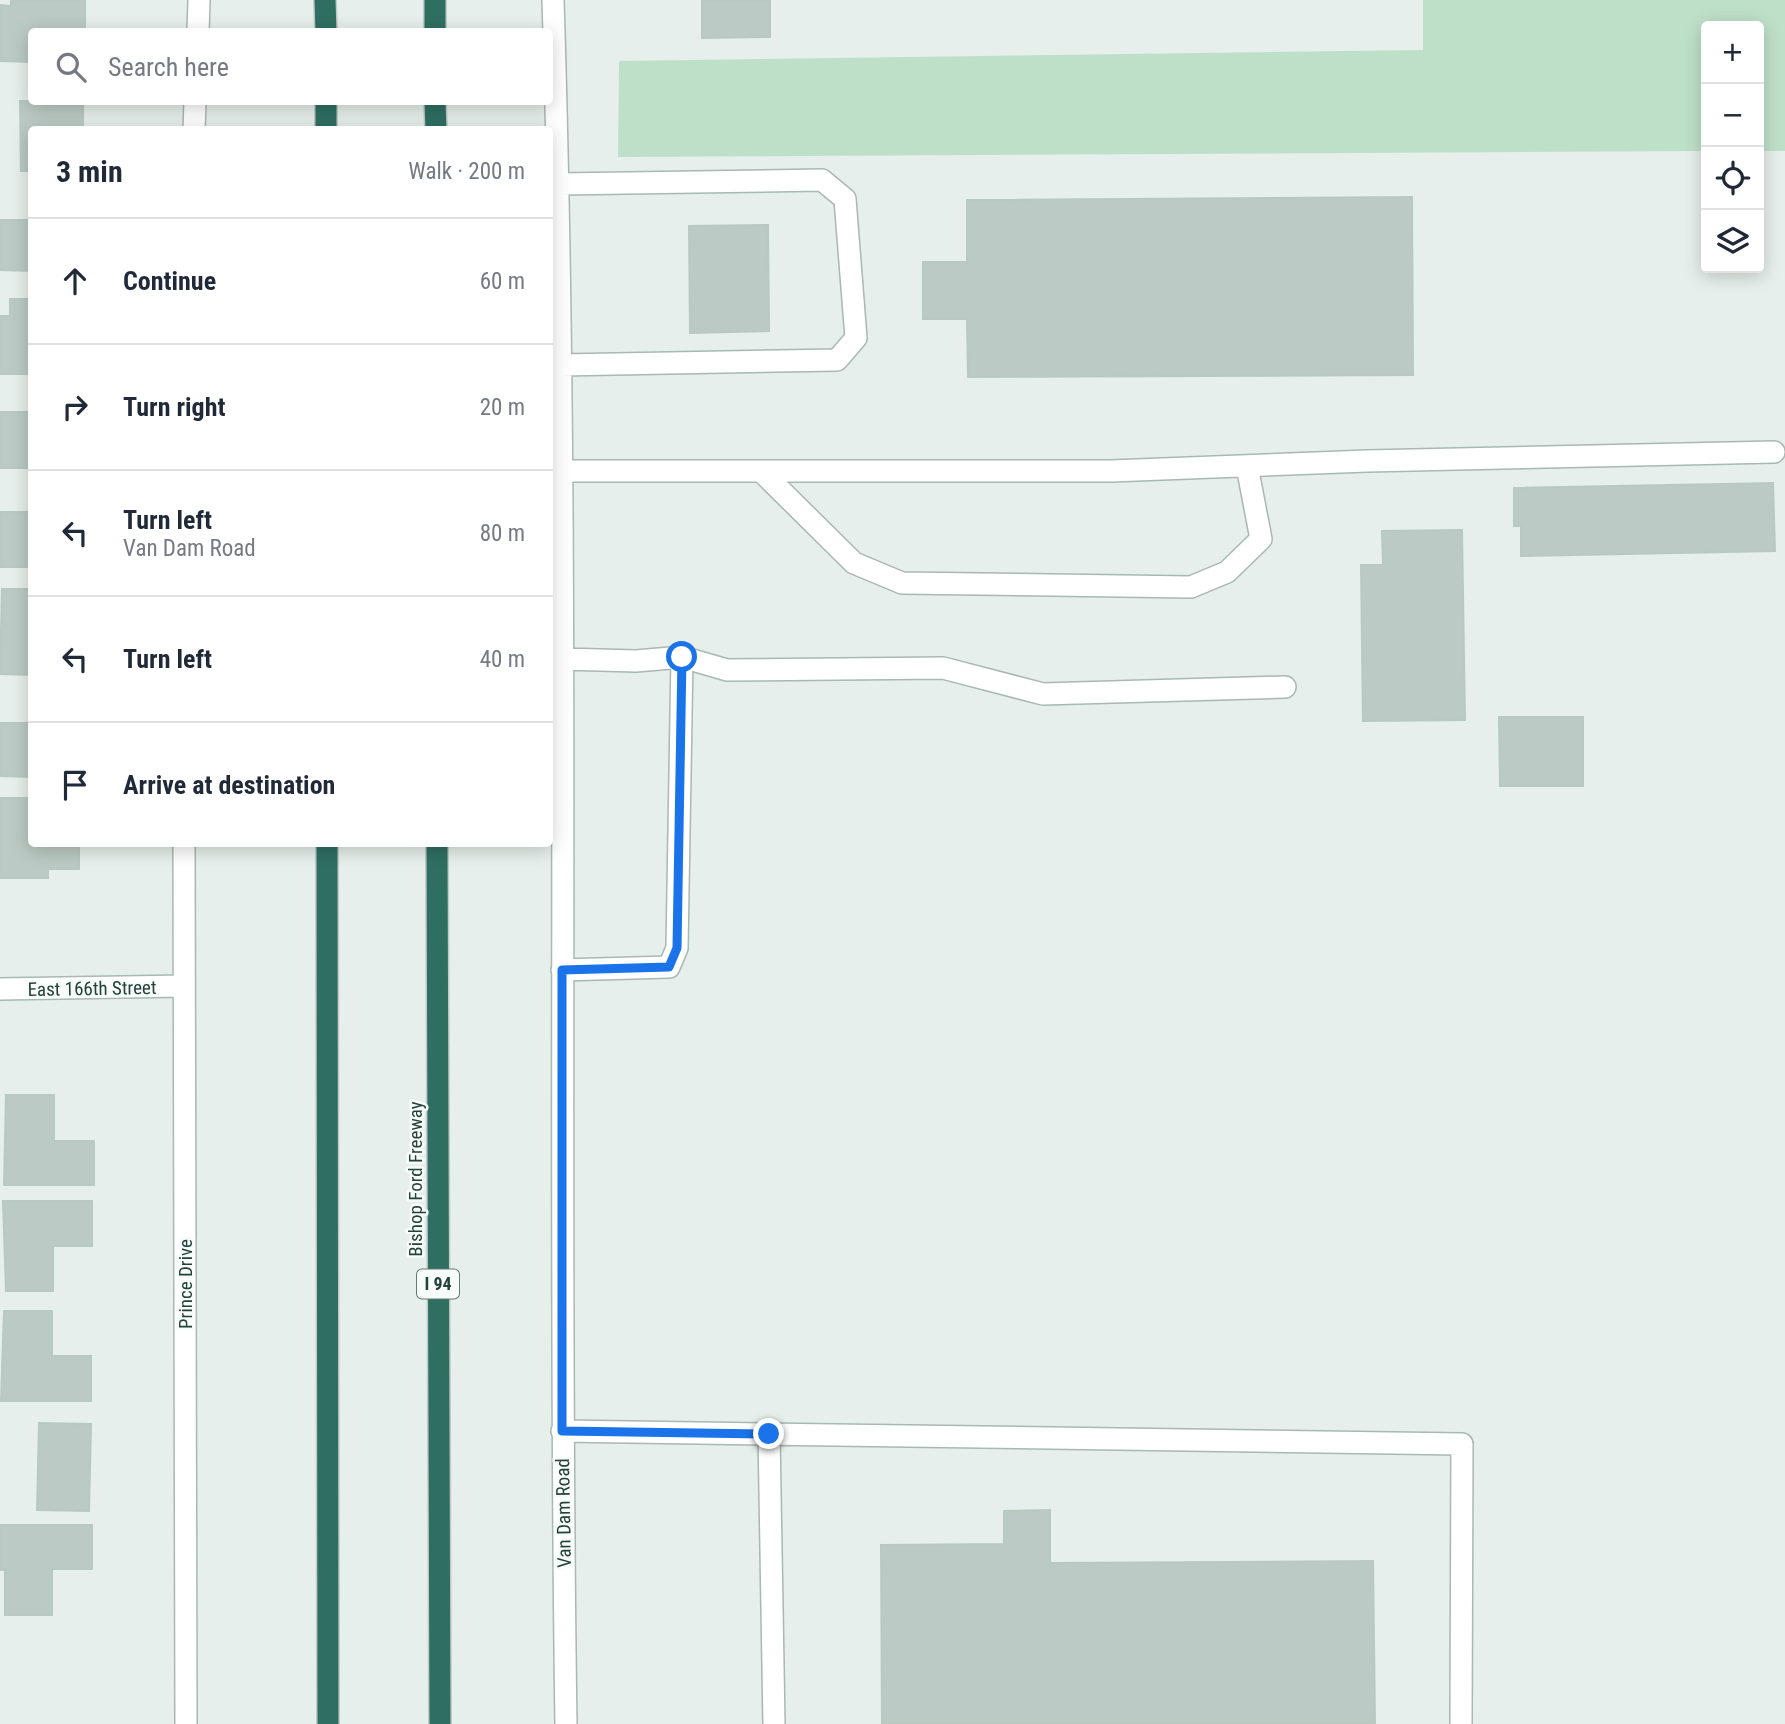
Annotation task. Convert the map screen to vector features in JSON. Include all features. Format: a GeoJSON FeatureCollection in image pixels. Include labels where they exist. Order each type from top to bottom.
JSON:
{"type":"FeatureCollection","features":[{"type":"Feature","properties":{"kind":"highway"},"geometry":{"type":"LineString","coordinates":[[326,0],[326,28]]}},
{"type":"Feature","properties":{"kind":"highway"},"geometry":{"type":"LineString","coordinates":[[435,0],[435,28]]}},
{"type":"Feature","properties":{"kind":"highway"},"geometry":{"type":"LineString","coordinates":[[326,105],[326,126]]}},
{"type":"Feature","properties":{"kind":"highway"},"geometry":{"type":"LineString","coordinates":[[435,105],[436,126]]}},
{"type":"Feature","properties":{"kind":"highway"},"geometry":{"type":"LineString","coordinates":[[327,847],[328,1724]]}},
{"type":"Feature","properties":{"kind":"highway","name":"Bishop Ford Freeway"},"geometry":{"type":"LineString","coordinates":[[437,847],[440,1724]]}},
{"type":"Feature","properties":{"kind":"street"},"geometry":{"type":"LineString","coordinates":[[198,28],[199,0]]}},
{"type":"Feature","properties":{"kind":"street","name":"Van Dam Road"},"geometry":{"type":"LineString","coordinates":[[553,0],[559,184],[562,471],[562,1431],[566,1724]]}},
{"type":"Feature","properties":{"kind":"street"},"geometry":{"type":"LineString","coordinates":[[194,126],[195,105]]}},
{"type":"Feature","properties":{"kind":"street"},"geometry":{"type":"LineString","coordinates":[[559,184],[822,180],[845,198],[856,338],[836,360],[561,365]]}},
{"type":"Feature","properties":{"kind":"street"},"geometry":{"type":"LineString","coordinates":[[562,471],[1111,471],[1774,452]]}},
{"type":"Feature","properties":{"kind":"street"},"geometry":{"type":"LineString","coordinates":[[762,472],[854,563],[902,583],[1191,587],[1227,572],[1261,538],[1247,466]]}},
{"type":"Feature","properties":{"kind":"street"},"geometry":{"type":"LineString","coordinates":[[563,659],[636,661],[682,657],[727,670],[943,668],[1043,694],[1285,687]]}},
{"type":"Feature","properties":{"kind":"street"},"geometry":{"type":"LineString","coordinates":[[562,970],[669,967],[677,948],[682,657]]}},
{"type":"Feature","properties":{"kind":"street","name":"Prince Drive"},"geometry":{"type":"LineString","coordinates":[[184,847],[186,1724]]}},
{"type":"Feature","properties":{"kind":"street","name":"East 166th Street"},"geometry":{"type":"LineString","coordinates":[[0,989],[184,986]]}},
{"type":"Feature","properties":{"kind":"street"},"geometry":{"type":"LineString","coordinates":[[562,1431],[1462,1444],[1461,1724]]}},
{"type":"Feature","properties":{"kind":"street"},"geometry":{"type":"LineString","coordinates":[[769,1434],[774,1724]]}},
{"type":"Feature","properties":{"kind":"green space"},"geometry":{"type":"Polygon","coordinates":[[[1423,0],[1785,0],[1785,151],[1764,151],[1764,21],[1701,21],[1701,151],[618,157],[619,61],[1423,50],[1423,0]]]}},
{"type":"Feature","properties":{"kind":"building"},"geometry":{"type":"Polygon","coordinates":[[[11,0],[85,0],[85,28],[28,28],[28,62],[0,61],[0,5],[11,6],[11,0]]]}},
{"type":"Feature","properties":{"kind":"building"},"geometry":{"type":"Polygon","coordinates":[[[702,0],[770,0],[770,37],[702,38],[702,0]]]}},
{"type":"Feature","properties":{"kind":"building"},"geometry":{"type":"Polygon","coordinates":[[[20,101],[28,101],[28,105],[83,105],[83,126],[28,126],[28,171],[21,171],[20,101]]]}},
{"type":"Feature","properties":{"kind":"building"},"geometry":{"type":"Polygon","coordinates":[[[1412,197],[1413,375],[968,377],[967,319],[923,319],[923,262],[967,262],[967,200],[1412,197]]]}},
{"type":"Feature","properties":{"kind":"building"},"geometry":{"type":"Polygon","coordinates":[[[0,220],[28,220],[28,271],[0,270],[0,220]]]}},
{"type":"Feature","properties":{"kind":"building"},"geometry":{"type":"Polygon","coordinates":[[[768,225],[769,331],[690,333],[689,226],[768,225]]]}},
{"type":"Feature","properties":{"kind":"building"},"geometry":{"type":"Polygon","coordinates":[[[10,299],[28,299],[28,374],[0,374],[0,316],[10,316],[10,299]]]}},
{"type":"Feature","properties":{"kind":"building"},"geometry":{"type":"Polygon","coordinates":[[[0,412],[28,412],[28,468],[0,468],[0,412]]]}},
{"type":"Feature","properties":{"kind":"building"},"geometry":{"type":"Polygon","coordinates":[[[1773,483],[1775,551],[1521,556],[1521,526],[1514,526],[1514,488],[1773,483]]]}},
{"type":"Feature","properties":{"kind":"building"},"geometry":{"type":"Polygon","coordinates":[[[0,512],[28,512],[28,567],[0,567],[0,512]]]}},
{"type":"Feature","properties":{"kind":"building"},"geometry":{"type":"Polygon","coordinates":[[[1462,530],[1465,720],[1363,721],[1361,565],[1383,565],[1382,531],[1462,530]]]}},
{"type":"Feature","properties":{"kind":"building"},"geometry":{"type":"Polygon","coordinates":[[[2,589],[28,589],[28,675],[0,674],[2,589]]]}},
{"type":"Feature","properties":{"kind":"building"},"geometry":{"type":"Polygon","coordinates":[[[1499,717],[1583,717],[1583,786],[1500,786],[1499,717]]]}},
{"type":"Feature","properties":{"kind":"building"},"geometry":{"type":"Polygon","coordinates":[[[0,723],[28,723],[28,777],[0,776],[0,723]]]}},
{"type":"Feature","properties":{"kind":"building"},"geometry":{"type":"Polygon","coordinates":[[[0,798],[28,798],[28,847],[79,847],[79,869],[48,869],[48,878],[0,878],[0,798]]]}},
{"type":"Feature","properties":{"kind":"building"},"geometry":{"type":"Polygon","coordinates":[[[6,1095],[54,1095],[54,1141],[94,1141],[94,1185],[4,1185],[6,1095]]]}},
{"type":"Feature","properties":{"kind":"building"},"geometry":{"type":"Polygon","coordinates":[[[3,1201],[92,1201],[92,1246],[53,1246],[53,1291],[6,1291],[3,1201]]]}},
{"type":"Feature","properties":{"kind":"building"},"geometry":{"type":"Polygon","coordinates":[[[4,1311],[52,1311],[52,1356],[91,1356],[91,1401],[1,1401],[4,1311]]]}},
{"type":"Feature","properties":{"kind":"building"},"geometry":{"type":"Polygon","coordinates":[[[39,1423],[91,1424],[89,1511],[37,1510],[39,1423]]]}},
{"type":"Feature","properties":{"kind":"building"},"geometry":{"type":"Polygon","coordinates":[[[1050,1510],[1050,1563],[1373,1561],[1375,1724],[882,1724],[881,1545],[1004,1544],[1004,1511],[1050,1510]]]}},
{"type":"Feature","properties":{"kind":"building"},"geometry":{"type":"Polygon","coordinates":[[[0,1525],[92,1525],[92,1569],[52,1569],[52,1615],[5,1615],[5,1570],[0,1570],[0,1525]]]}},
{"type":"Feature","properties":{"kind":"route"},"geometry":{"type":"LineString","coordinates":[[682,657],[677,948],[669,967],[562,970],[562,1431],[769,1434]]}}]}
